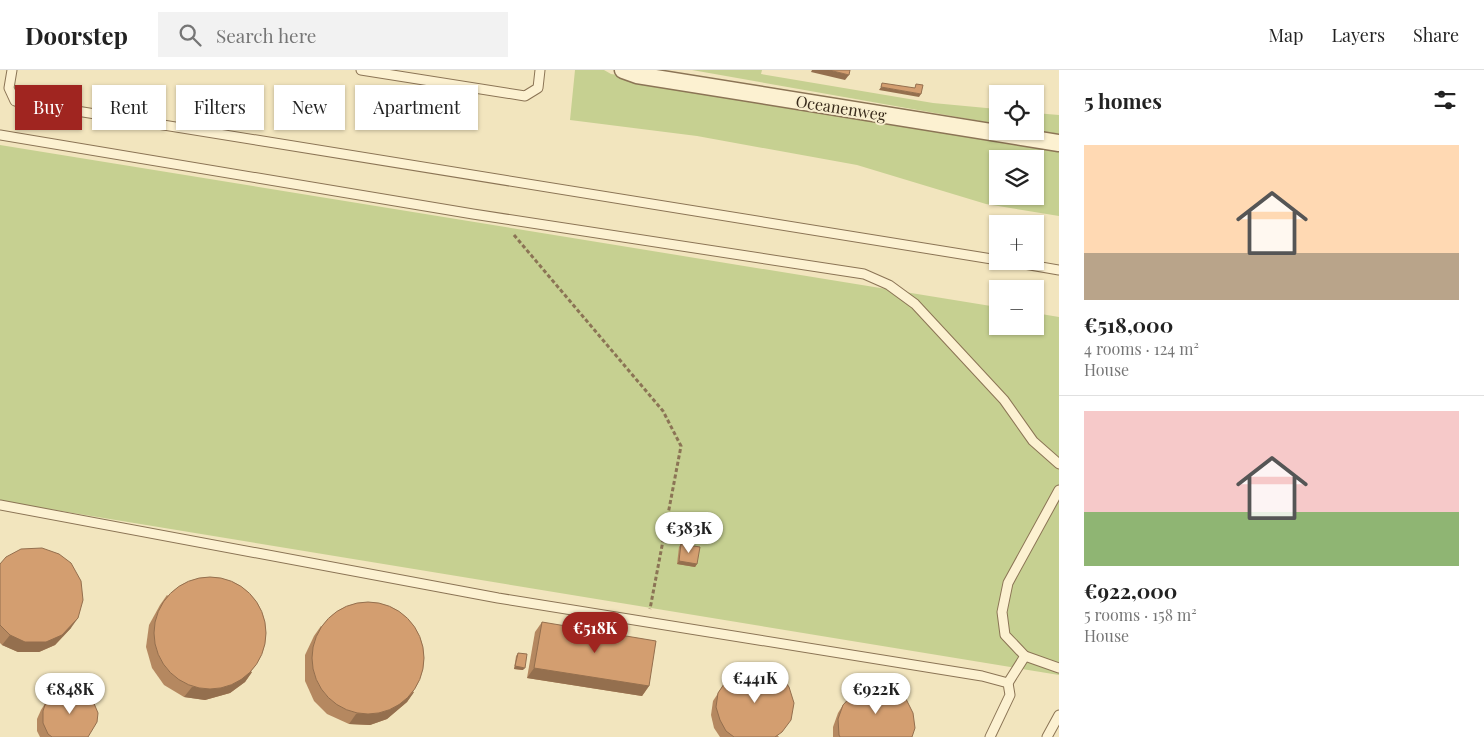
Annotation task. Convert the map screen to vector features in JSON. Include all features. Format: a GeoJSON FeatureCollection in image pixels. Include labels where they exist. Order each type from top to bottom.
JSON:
{"type":"FeatureCollection","features":[{"type":"Feature","properties":{"kind":"street","name":"Oceanenweg"},"geometry":{"type":"LineString","coordinates":[[623,70],[647,76],[1059,144]]}},
{"type":"Feature","properties":{"kind":"lane"},"geometry":{"type":"LineString","coordinates":[[12,70],[9,88],[15,101],[989,259]]}},
{"type":"Feature","properties":{"kind":"lane"},"geometry":{"type":"LineString","coordinates":[[361,70],[525,96],[538,88],[540,70]]}},
{"type":"Feature","properties":{"kind":"lane"},"geometry":{"type":"LineString","coordinates":[[0,135],[500,218],[864,274],[889,285],[914,304],[1004,400],[1033,441],[1059,464]]}},
{"type":"Feature","properties":{"kind":"lane"},"geometry":{"type":"LineString","coordinates":[[1044,267],[1059,270]]}},
{"type":"Feature","properties":{"kind":"lane"},"geometry":{"type":"LineString","coordinates":[[1059,490],[1008,583],[1002,612],[1005,634],[1025,656],[1059,668]]}},
{"type":"Feature","properties":{"kind":"lane"},"geometry":{"type":"LineString","coordinates":[[0,505],[489,597],[982,676],[1008,683]]}},
{"type":"Feature","properties":{"kind":"lane"},"geometry":{"type":"LineString","coordinates":[[990,737],[1010,695],[1008,683],[1025,656]]}},
{"type":"Feature","properties":{"kind":"lane"},"geometry":{"type":"LineString","coordinates":[[1048,737],[1059,715]]}},
{"type":"Feature","properties":{"kind":"path"},"geometry":{"type":"LineString","coordinates":[[500,218],[664,411],[681,446],[648,622]]}},
{"type":"Feature","properties":{"kind":"green space"},"geometry":{"type":"Polygon","coordinates":[[[575,70],[604,70],[611,74],[989,136],[989,140],[1016,140],[1059,147],[1059,216],[992,205],[1044,205],[1044,150],[989,150],[989,204],[857,165],[697,136],[570,120],[575,70]]]}},
{"type":"Feature","properties":{"kind":"green space"},"geometry":{"type":"Polygon","coordinates":[[[692,70],[762,70],[761,74],[933,103],[989,108],[989,123],[692,70]]]}},
{"type":"Feature","properties":{"kind":"green space"},"geometry":{"type":"Polygon","coordinates":[[[1044,114],[1059,115],[1059,134],[1044,132],[1044,114]]]}},
{"type":"Feature","properties":{"kind":"green space"},"geometry":{"type":"Polygon","coordinates":[[[0,145],[989,306],[989,335],[1044,335],[1044,314],[1059,317],[1059,675],[0,501],[0,145]]]}},
{"type":"Feature","properties":{"kind":"building"},"geometry":{"type":"Polygon","coordinates":[[[829,70],[850,70],[849,75],[829,70]]]}},
{"type":"Feature","properties":{"kind":"building"},"geometry":{"type":"Polygon","coordinates":[[[882,83],[915,88],[916,84],[923,85],[921,94],[881,87],[882,83]]]}},
{"type":"Feature","properties":{"kind":"building"},"geometry":{"type":"Polygon","coordinates":[[[681,544],[700,547],[697,564],[679,561],[681,544]]]}},
{"type":"Feature","properties":{"kind":"building"},"geometry":{"type":"Polygon","coordinates":[[[42,548],[59,554],[71,563],[81,581],[83,600],[78,618],[62,635],[46,642],[25,642],[10,635],[0,625],[0,564],[6,557],[21,549],[42,548]]]}},
{"type":"Feature","properties":{"kind":"building"},"geometry":{"type":"Polygon","coordinates":[[[210,577],[232,581],[250,593],[262,611],[266,633],[262,655],[250,673],[232,685],[210,689],[188,685],[170,673],[158,655],[154,633],[158,611],[170,593],[188,581],[210,577]]]}},
{"type":"Feature","properties":{"kind":"building"},"geometry":{"type":"Polygon","coordinates":[[[368,602],[390,606],[408,618],[420,636],[424,658],[420,680],[408,698],[390,710],[368,714],[346,710],[328,698],[316,680],[312,658],[316,636],[328,618],[346,606],[368,602]]]}},
{"type":"Feature","properties":{"kind":"building"},"geometry":{"type":"Polygon","coordinates":[[[542,622],[656,641],[649,686],[534,668],[542,622]]]}},
{"type":"Feature","properties":{"kind":"building"},"geometry":{"type":"Polygon","coordinates":[[[518,653],[527,654],[525,668],[515,666],[518,653]]]}},
{"type":"Feature","properties":{"kind":"building"},"geometry":{"type":"Polygon","coordinates":[[[751,667],[769,669],[782,677],[789,687],[794,703],[791,720],[782,732],[775,737],[734,737],[726,731],[720,720],[716,707],[718,693],[728,678],[736,671],[751,667]]]}},
{"type":"Feature","properties":{"kind":"building"},"geometry":{"type":"Polygon","coordinates":[[[882,686],[895,691],[906,699],[913,713],[915,728],[912,737],[840,737],[838,719],[843,705],[854,693],[868,687],[882,686]]]}},
{"type":"Feature","properties":{"kind":"building"},"geometry":{"type":"Polygon","coordinates":[[[72,689],[85,693],[93,701],[98,713],[97,722],[88,737],[52,737],[48,734],[43,723],[43,711],[46,702],[54,694],[72,689]]]}}]}
